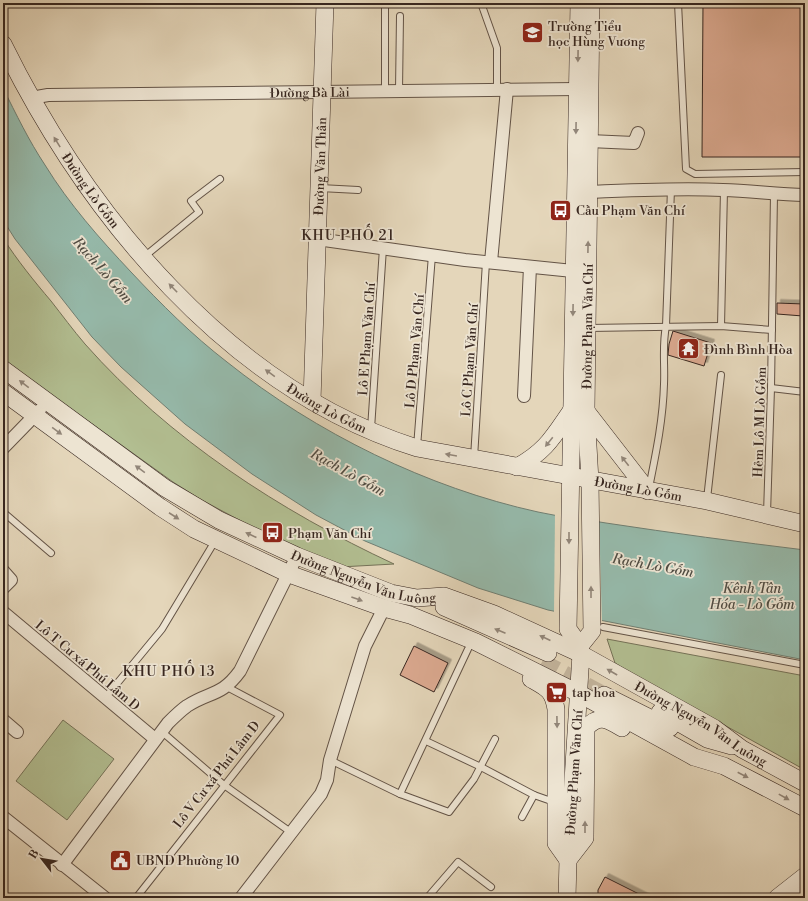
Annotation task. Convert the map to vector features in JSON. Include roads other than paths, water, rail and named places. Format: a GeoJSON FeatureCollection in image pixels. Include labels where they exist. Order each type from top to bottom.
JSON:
{"type":"FeatureCollection","features":[{"type":"Feature","properties":{"kind":"main road","name":"Đường Văn Thân"},"geometry":{"type":"LineString","coordinates":[[312,401],[317,239],[324,92],[325,3]]}},
{"type":"Feature","properties":{"kind":"main road","name":"Đường Phạm Văn Chí"},"geometry":{"type":"LineString","coordinates":[[567,898],[580,650],[568,629],[569,499],[570,477],[588,328],[589,141],[584,89],[579,3]]}},
{"type":"Feature","properties":{"kind":"main road","name":"Đường Phạm Văn Chí"},"geometry":{"type":"LineString","coordinates":[[591,3],[584,89],[573,271],[579,411],[590,481],[597,629]]}},
{"type":"Feature","properties":{"kind":"main road","name":"Đường Lò Gốm"},"geometry":{"type":"LineString","coordinates":[[3,44],[31,98],[59,146],[79,175],[144,257],[173,289],[232,344],[274,376],[312,401],[392,440],[417,448],[648,492],[707,501],[805,524]]}},
{"type":"Feature","properties":{"kind":"main road","name":"Đường Nguyễn Văn Luông"},"geometry":{"type":"LineString","coordinates":[[3,369],[165,488],[219,520],[297,556],[391,593],[417,598],[444,596],[494,614],[580,650],[714,728],[742,749],[805,783]]}},
{"type":"Feature","properties":{"kind":"main road","name":"Đường Nguyễn Văn Luông"},"geometry":{"type":"LineString","coordinates":[[3,392],[160,507],[216,540],[289,574],[384,608],[410,615],[505,655],[578,693],[694,757],[724,766],[805,808]]}},
{"type":"Feature","properties":{"kind":"main road"},"geometry":{"type":"LineString","coordinates":[[517,467],[535,457],[579,411],[648,492]]}},
{"type":"Feature","properties":{"kind":"main road"},"geometry":{"type":"LineString","coordinates":[[410,615],[429,618],[545,657],[438,604],[417,598]]}},
{"type":"Feature","properties":{"kind":"main road"},"geometry":{"type":"LineString","coordinates":[[410,615],[422,628],[468,650],[507,666],[544,686],[554,696],[556,709],[556,843],[568,860],[585,838],[585,734],[586,728],[593,721],[600,719],[612,722],[697,768],[724,766]]}},
{"type":"Feature","properties":{"kind":"main road"},"geometry":{"type":"LineString","coordinates":[[580,650],[597,629]]}},
{"type":"Feature","properties":{"kind":"main road"},"geometry":{"type":"LineString","coordinates":[[724,766],[704,746],[607,689],[707,739],[742,749]]}},
{"type":"Feature","properties":{"kind":"main road"},"geometry":{"type":"LineString","coordinates":[[777,898],[805,876]]}},
{"type":"Feature","properties":{"kind":"street"},"geometry":{"type":"LineString","coordinates":[[489,262],[502,89]]}},
{"type":"Feature","properties":{"kind":"street","name":"Đường Bà Lài"},"geometry":{"type":"LineString","coordinates":[[31,98],[48,96],[385,90],[584,89]]}},
{"type":"Feature","properties":{"kind":"street"},"geometry":{"type":"LineString","coordinates":[[589,141],[634,143],[638,133]]}},
{"type":"Feature","properties":{"kind":"street"},"geometry":{"type":"LineString","coordinates":[[589,192],[671,189],[724,190],[805,195]]}},
{"type":"Feature","properties":{"kind":"street"},"geometry":{"type":"LineString","coordinates":[[317,239],[432,255],[573,271]]}},
{"type":"Feature","properties":{"kind":"street"},"geometry":{"type":"LineString","coordinates":[[524,396],[530,267]]}},
{"type":"Feature","properties":{"kind":"street"},"geometry":{"type":"LineString","coordinates":[[3,448],[48,402]]}},
{"type":"Feature","properties":{"kind":"street"},"geometry":{"type":"LineString","coordinates":[[62,864],[158,735],[188,705],[227,687],[240,671],[297,556]]}},
{"type":"Feature","properties":{"kind":"street"},"geometry":{"type":"LineString","coordinates":[[241,898],[321,794],[327,780],[330,760],[365,646],[384,608]]}},
{"type":"Feature","properties":{"kind":"street","name":"Lô T Cư xá Phú Lâm D"},"geometry":{"type":"LineString","coordinates":[[3,612],[104,698],[158,735]]}},
{"type":"Feature","properties":{"kind":"street"},"geometry":{"type":"LineString","coordinates":[[3,720],[18,732]]}},
{"type":"Feature","properties":{"kind":"street"},"geometry":{"type":"LineString","coordinates":[[3,817],[105,898]]}},
{"type":"Feature","properties":{"kind":"lane"},"geometry":{"type":"LineString","coordinates":[[385,3],[385,90]]}},
{"type":"Feature","properties":{"kind":"lane"},"geometry":{"type":"LineString","coordinates":[[481,3],[497,48],[502,89]]}},
{"type":"Feature","properties":{"kind":"lane"},"geometry":{"type":"LineString","coordinates":[[678,3],[686,169],[695,174],[805,172]]}},
{"type":"Feature","properties":{"kind":"lane"},"geometry":{"type":"LineString","coordinates":[[399,90],[400,16]]}},
{"type":"Feature","properties":{"kind":"lane"},"geometry":{"type":"LineString","coordinates":[[144,257],[199,212],[191,201],[220,179]]}},
{"type":"Feature","properties":{"kind":"lane"},"geometry":{"type":"LineString","coordinates":[[319,188],[358,190]]}},
{"type":"Feature","properties":{"kind":"lane"},"geometry":{"type":"LineString","coordinates":[[648,492],[661,428],[664,383],[663,341],[666,326],[671,189]]}},
{"type":"Feature","properties":{"kind":"lane"},"geometry":{"type":"LineString","coordinates":[[721,326],[724,190]]}},
{"type":"Feature","properties":{"kind":"lane","name":"Hẻm Lô M Lò Gốm"},"geometry":{"type":"LineString","coordinates":[[767,514],[771,388],[774,194]]}},
{"type":"Feature","properties":{"kind":"lane","name":"Lô E Phạm Văn Chí"},"geometry":{"type":"LineString","coordinates":[[370,430],[383,248]]}},
{"type":"Feature","properties":{"kind":"lane","name":"Lô D Phạm Văn Chí"},"geometry":{"type":"LineString","coordinates":[[417,448],[432,255]]}},
{"type":"Feature","properties":{"kind":"lane","name":"Lô C Phạm Văn Chí"},"geometry":{"type":"LineString","coordinates":[[474,459],[489,262]]}},
{"type":"Feature","properties":{"kind":"lane"},"geometry":{"type":"LineString","coordinates":[[588,328],[721,326],[772,330]]}},
{"type":"Feature","properties":{"kind":"lane"},"geometry":{"type":"LineString","coordinates":[[707,501],[720,375]]}},
{"type":"Feature","properties":{"kind":"lane"},"geometry":{"type":"LineString","coordinates":[[771,388],[805,392]]}},
{"type":"Feature","properties":{"kind":"lane"},"geometry":{"type":"LineString","coordinates":[[3,512],[51,553]]}},
{"type":"Feature","properties":{"kind":"lane"},"geometry":{"type":"LineString","coordinates":[[104,698],[162,629],[216,540]]}},
{"type":"Feature","properties":{"kind":"lane"},"geometry":{"type":"LineString","coordinates":[[597,629],[805,665]]}},
{"type":"Feature","properties":{"kind":"lane"},"geometry":{"type":"LineString","coordinates":[[400,794],[468,650]]}},
{"type":"Feature","properties":{"kind":"lane","name":"Lô V Cư xá Phú Lâm D"},"geometry":{"type":"LineString","coordinates":[[136,898],[224,784],[280,715],[227,687]]}},
{"type":"Feature","properties":{"kind":"lane"},"geometry":{"type":"LineString","coordinates":[[158,735],[292,833]]}},
{"type":"Feature","properties":{"kind":"lane"},"geometry":{"type":"LineString","coordinates":[[330,760],[400,794],[449,812],[482,767],[496,739]]}},
{"type":"Feature","properties":{"kind":"lane"},"geometry":{"type":"LineString","coordinates":[[426,741],[482,767],[534,795],[556,803]]}},
{"type":"Feature","properties":{"kind":"lane"},"geometry":{"type":"LineString","coordinates":[[522,817],[534,795]]}},
{"type":"Feature","properties":{"kind":"lane"},"geometry":{"type":"LineString","coordinates":[[428,898],[458,862],[491,888]]}},
{"type":"Feature","properties":{"kind":"water","name":"Kênh Tân Hóa - Lò Gốm"},"geometry":{"type":"Polygon","coordinates":[[[3,88],[39,156],[64,194],[96,234],[119,260],[177,319],[214,352],[261,388],[298,412],[375,455],[415,473],[497,502],[563,517],[805,550],[805,660],[548,610],[478,588],[365,541],[316,515],[252,474],[185,424],[121,367],[92,337],[15,239],[3,220],[3,88]]]}},
{"type":"Feature","properties":{"kind":"tunnel"},"geometry":{"type":"LineString","coordinates":[[542,662],[604,695]]}},
{"type":"Feature","properties":{"kind":"place","name":"Trường Tiểu học Hùng Vương"},"geometry":{"type":"Point","coordinates":[533,33]}},
{"type":"Feature","properties":{"kind":"place","name":"Cầu Phạm Văn Chí"},"geometry":{"type":"Point","coordinates":[561,210]}},
{"type":"Feature","properties":{"kind":"place","name":"Đình Bình Hòa"},"geometry":{"type":"Point","coordinates":[688,349]}},
{"type":"Feature","properties":{"kind":"place","name":"Phạm Văn Chí"},"geometry":{"type":"Point","coordinates":[273,533]}},
{"type":"Feature","properties":{"kind":"place","name":"tap hoa"},"geometry":{"type":"Point","coordinates":[556,692]}},
{"type":"Feature","properties":{"kind":"place","name":"UBND Phường 10"},"geometry":{"type":"Point","coordinates":[120,860]}},
{"type":"Feature","properties":{"kind":"district","name":"KHU PHỐ 21"},"geometry":{"type":"Point","coordinates":[348,235]}},
{"type":"Feature","properties":{"kind":"district","name":"KHU PHỐ 13"},"geometry":{"type":"Point","coordinates":[169,671]}},
{"type":"Feature","properties":{"kind":"water label","name":"Rạch Lò Gốm"},"geometry":{"type":"Point","coordinates":[103,270]}},
{"type":"Feature","properties":{"kind":"water label","name":"Rạch Lò Gốm"},"geometry":{"type":"Point","coordinates":[348,472]}},
{"type":"Feature","properties":{"kind":"water label","name":"Rạch Lò Gốm"},"geometry":{"type":"Point","coordinates":[653,565]}}]}
